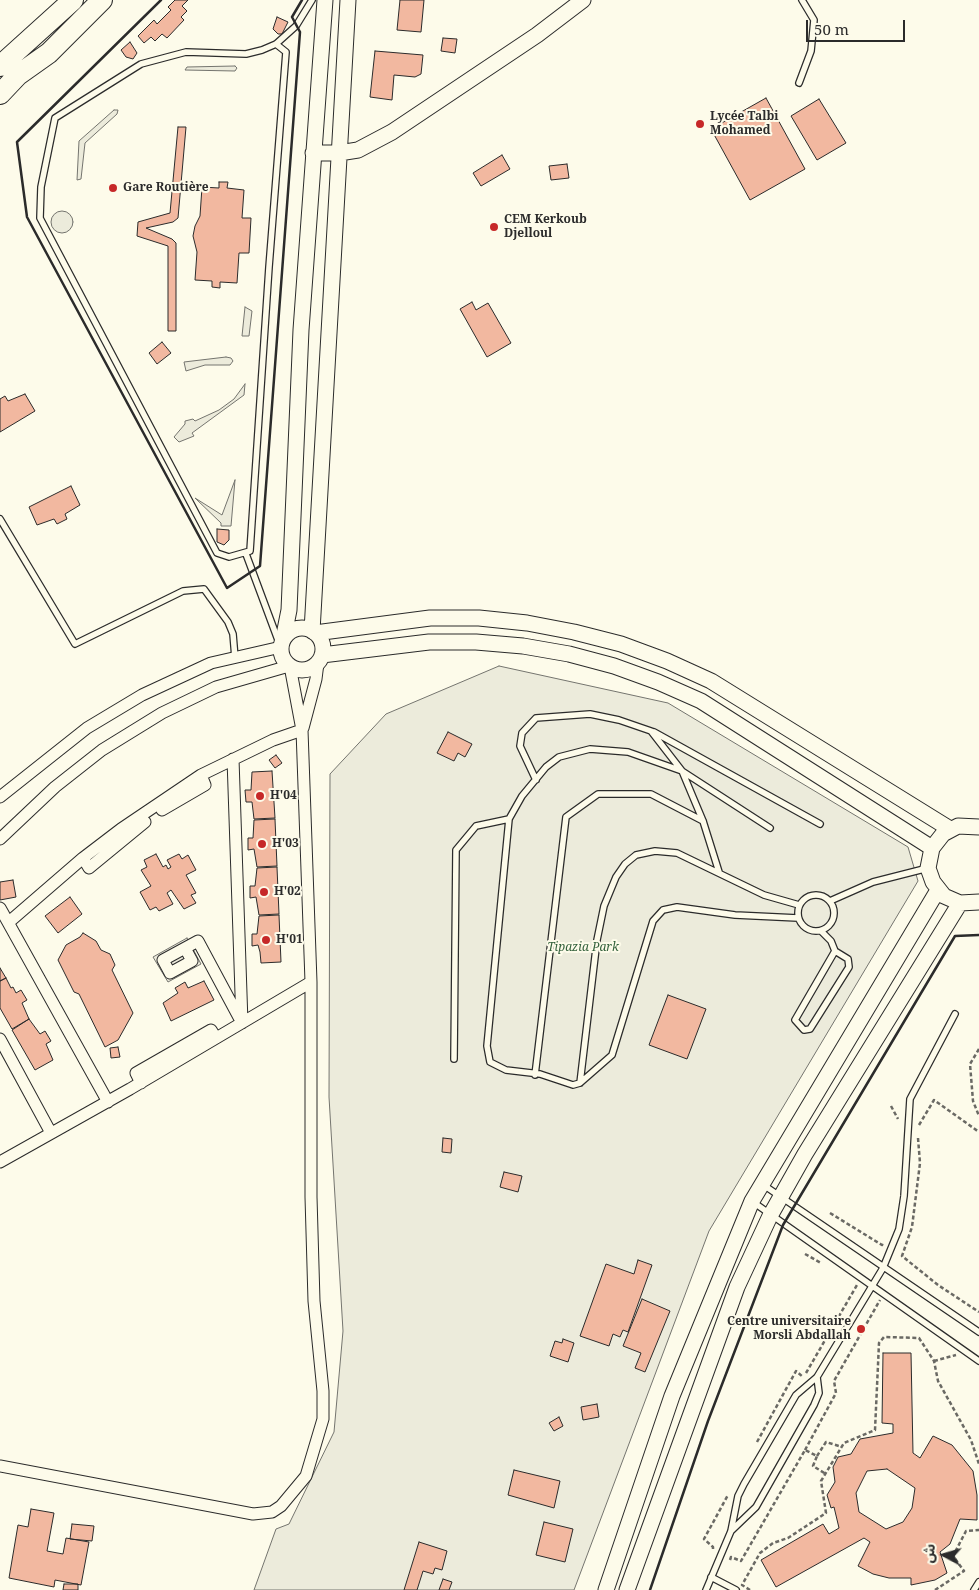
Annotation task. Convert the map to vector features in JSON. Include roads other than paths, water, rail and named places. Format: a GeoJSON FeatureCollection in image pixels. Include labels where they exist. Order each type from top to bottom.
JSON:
{"type":"FeatureCollection","features":[{"type":"Feature","properties":{"kind":"highway"},"geometry":{"type":"LineString","coordinates":[[0,66],[73,0]]}},
{"type":"Feature","properties":{"kind":"highway"},"geometry":{"type":"LineString","coordinates":[[0,94],[18,75],[49,53],[102,0]]}},
{"type":"Feature","properties":{"kind":"street"},"geometry":{"type":"LineString","coordinates":[[0,1466],[253,1514],[272,1512],[281,1506],[306,1476],[323,1419],[324,1391],[314,1301],[311,1206],[311,982],[302,730],[289,666],[284,660],[282,643],[288,610],[301,330],[325,0]]}},
{"type":"Feature","properties":{"kind":"street"},"geometry":{"type":"LineString","coordinates":[[313,632],[338,153],[348,0]]}},
{"type":"Feature","properties":{"kind":"street"},"geometry":{"type":"LineString","coordinates":[[313,153],[338,153],[358,150],[392,132],[537,35],[583,0]]}},
{"type":"Feature","properties":{"kind":"street"},"geometry":{"type":"LineString","coordinates":[[313,632],[430,618],[479,618],[555,628],[621,644],[666,661],[710,681],[950,829]]}},
{"type":"Feature","properties":{"kind":"street"},"geometry":{"type":"LineString","coordinates":[[0,780],[4,793],[87,728],[142,694],[212,663],[235,658],[282,643],[292,630],[305,628],[313,632],[322,643],[316,679],[302,730]]}},
{"type":"Feature","properties":{"kind":"street"},"geometry":{"type":"LineString","coordinates":[[0,839],[55,786],[102,750],[162,713],[216,687],[289,666],[308,669],[320,659],[429,642],[476,642],[523,646],[569,654],[614,666],[658,682],[701,701],[932,848]]}},
{"type":"Feature","properties":{"kind":"street"},"geometry":{"type":"LineString","coordinates":[[9,922],[83,858],[89,868],[139,826],[205,785],[201,775],[273,740],[302,730]]}},
{"type":"Feature","properties":{"kind":"street"},"geometry":{"type":"LineString","coordinates":[[233,759],[242,1023]]}},
{"type":"Feature","properties":{"kind":"street"},"geometry":{"type":"LineString","coordinates":[[977,821],[950,829],[936,840],[932,848],[928,868],[938,890],[952,900],[960,903],[979,902]]}},
{"type":"Feature","properties":{"kind":"street"},"geometry":{"type":"LineString","coordinates":[[606,1590],[672,1396],[752,1201],[938,890]]}},
{"type":"Feature","properties":{"kind":"street"},"geometry":{"type":"LineString","coordinates":[[627,1590],[734,1296],[770,1216],[780,1196],[960,903]]}},
{"type":"Feature","properties":{"kind":"street"},"geometry":{"type":"LineString","coordinates":[[0,908],[108,1102]]}},
{"type":"Feature","properties":{"kind":"street"},"geometry":{"type":"LineString","coordinates":[[185,948],[198,941],[242,1023]]}},
{"type":"Feature","properties":{"kind":"street"},"geometry":{"type":"LineString","coordinates":[[0,1162],[141,1082],[136,1072],[211,1030],[216,1038],[311,982]]}},
{"type":"Feature","properties":{"kind":"street"},"geometry":{"type":"LineString","coordinates":[[0,1039],[52,1133]]}},
{"type":"Feature","properties":{"kind":"lane"},"geometry":{"type":"LineString","coordinates":[[276,44],[286,52],[268,267],[250,551],[246,554],[229,557],[217,553],[40,218],[41,187],[55,118],[141,64],[186,52],[246,54],[276,44],[296,26],[312,0]]}},
{"type":"Feature","properties":{"kind":"lane"},"geometry":{"type":"LineString","coordinates":[[799,83],[810,52],[814,20],[802,0]]}},
{"type":"Feature","properties":{"kind":"lane"},"geometry":{"type":"LineString","coordinates":[[0,519],[75,644],[183,591],[204,590],[228,622],[233,634],[235,658]]}},
{"type":"Feature","properties":{"kind":"lane"},"geometry":{"type":"LineString","coordinates":[[246,554],[282,643]]}},
{"type":"Feature","properties":{"kind":"lane"},"geometry":{"type":"LineString","coordinates":[[536,780],[520,746],[522,733],[536,718],[590,714],[619,720],[652,731],[820,824]]}},
{"type":"Feature","properties":{"kind":"lane"},"geometry":{"type":"LineString","coordinates":[[652,731],[682,771],[703,821],[719,872]]}},
{"type":"Feature","properties":{"kind":"lane"},"geometry":{"type":"LineString","coordinates":[[770,828],[682,771],[628,752],[590,749],[559,757],[546,767],[522,796],[509,820],[487,1046],[490,1062],[506,1070],[524,1071],[535,1075],[540,1074],[573,1085],[580,1083],[612,1055],[653,921],[663,910],[677,907],[735,915],[798,918]]}},
{"type":"Feature","properties":{"kind":"lane"},"geometry":{"type":"LineString","coordinates":[[535,1075],[566,816],[598,794],[651,794],[703,821]]}},
{"type":"Feature","properties":{"kind":"lane"},"geometry":{"type":"LineString","coordinates":[[454,1059],[456,850],[476,826],[509,820]]}},
{"type":"Feature","properties":{"kind":"lane"},"geometry":{"type":"LineString","coordinates":[[580,1083],[597,940],[604,906],[616,877],[625,864],[636,855],[655,851],[677,853],[764,895],[799,905]]}},
{"type":"Feature","properties":{"kind":"lane"},"geometry":{"type":"LineString","coordinates":[[830,902],[873,882],[928,868]]}},
{"type":"Feature","properties":{"kind":"lane"},"geometry":{"type":"LineString","coordinates":[[814,895],[826,897],[830,902],[834,913],[831,924],[821,931],[809,931],[804,928],[798,918],[799,905],[802,900],[814,895]]}},
{"type":"Feature","properties":{"kind":"lane"},"geometry":{"type":"LineString","coordinates":[[821,931],[831,941],[835,951],[848,959],[849,967],[810,1028],[804,1030],[795,1020],[835,951]]}},
{"type":"Feature","properties":{"kind":"lane"},"geometry":{"type":"LineString","coordinates":[[706,1590],[731,1531],[738,1496],[744,1484],[796,1395],[818,1377],[883,1268],[899,1229],[904,1196],[910,1099],[954,1014]]}},
{"type":"Feature","properties":{"kind":"lane"},"geometry":{"type":"LineString","coordinates":[[762,1184],[979,1332]]}},
{"type":"Feature","properties":{"kind":"lane"},"geometry":{"type":"LineString","coordinates":[[752,1201],[770,1216],[979,1361]]}},
{"type":"Feature","properties":{"kind":"lane"},"geometry":{"type":"LineString","coordinates":[[731,1531],[756,1507],[814,1405],[818,1392],[818,1377]]}},
{"type":"Feature","properties":{"kind":"lane"},"geometry":{"type":"LineString","coordinates":[[712,1578],[736,1590]]}},
{"type":"Feature","properties":{"kind":"lane"},"geometry":{"type":"LineString","coordinates":[[974,1590],[979,1582]]}},
{"type":"Feature","properties":{"kind":"place","name":"Lycée Talbi Mohamed"},"geometry":{"type":"Point","coordinates":[700,124]}},
{"type":"Feature","properties":{"kind":"place","name":"Gare Routière"},"geometry":{"type":"Point","coordinates":[113,188]}},
{"type":"Feature","properties":{"kind":"place","name":"CEM Kerkoub Djelloul"},"geometry":{"type":"Point","coordinates":[494,227]}},
{"type":"Feature","properties":{"kind":"place","name":"H'04"},"geometry":{"type":"Point","coordinates":[260,796]}},
{"type":"Feature","properties":{"kind":"place","name":"H'03"},"geometry":{"type":"Point","coordinates":[262,844]}},
{"type":"Feature","properties":{"kind":"place","name":"H'02"},"geometry":{"type":"Point","coordinates":[264,892]}},
{"type":"Feature","properties":{"kind":"place","name":"H'01"},"geometry":{"type":"Point","coordinates":[266,940]}},
{"type":"Feature","properties":{"kind":"place","name":"Centre universitaire Morsli Abdallah"},"geometry":{"type":"Point","coordinates":[861,1329]}},
{"type":"Feature","properties":{"kind":"park label","name":"Tipazia Park"},"geometry":{"type":"Point","coordinates":[583,948]}}]}
